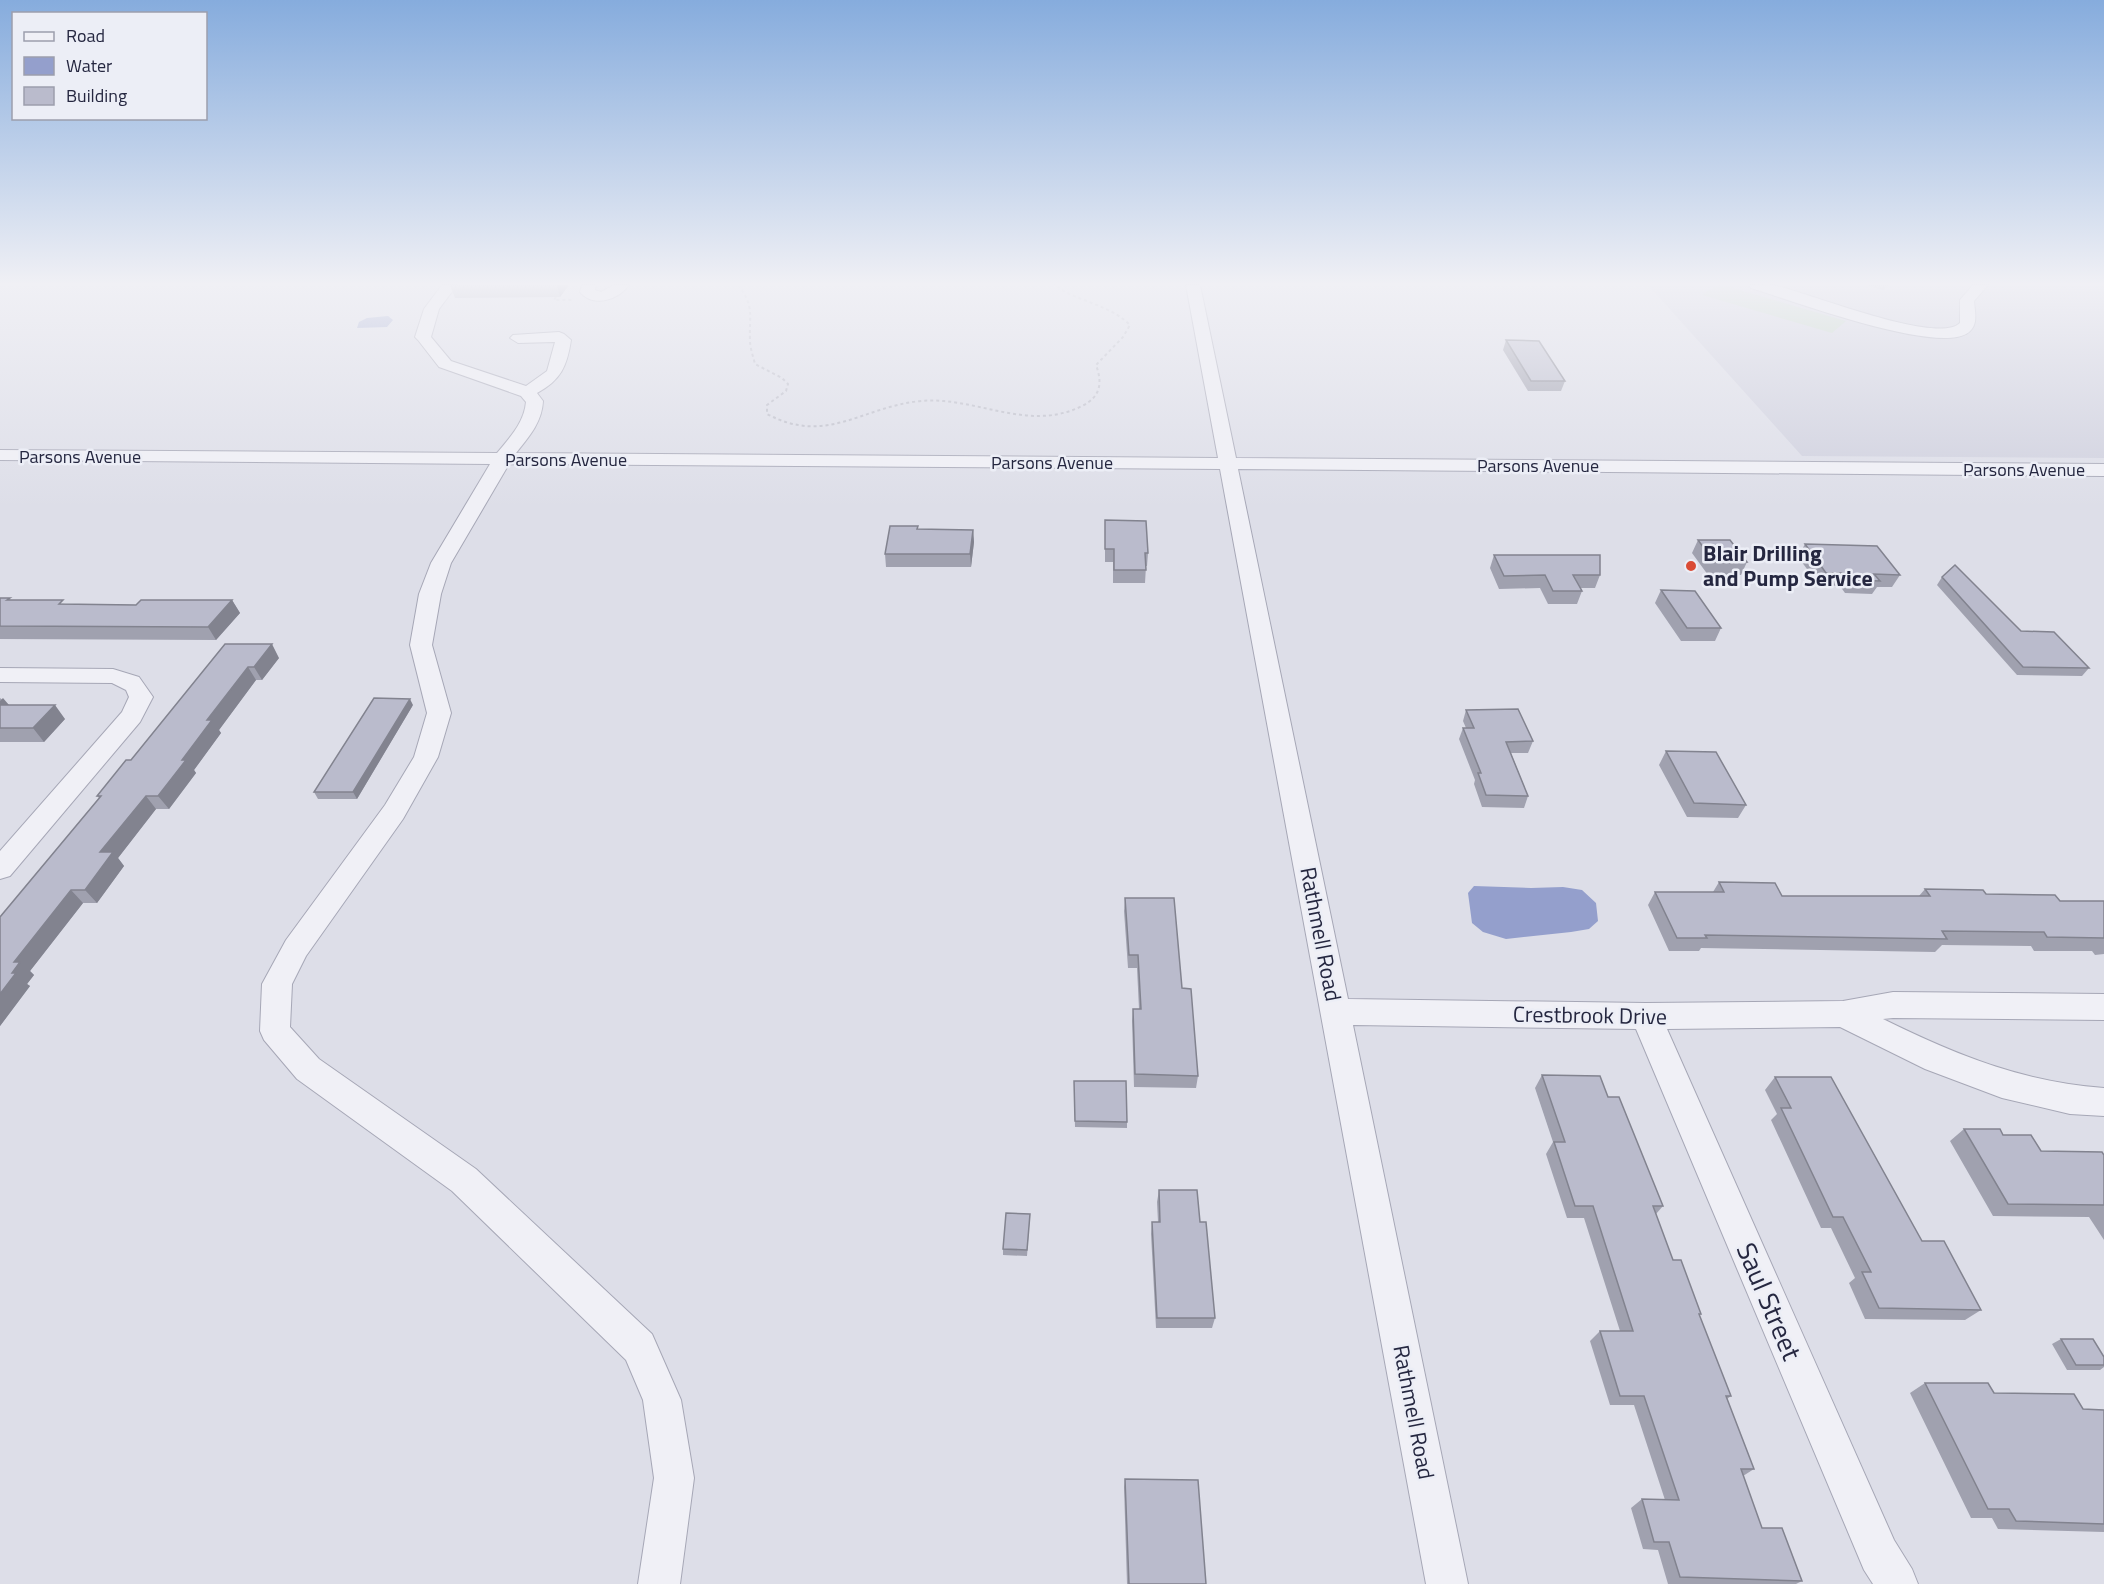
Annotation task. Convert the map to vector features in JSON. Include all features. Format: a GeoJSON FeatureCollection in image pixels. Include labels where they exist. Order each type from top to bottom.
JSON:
{"type":"FeatureCollection","features":[{"type":"Feature","properties":{"kind":"street"},"geometry":{"type":"LineString","coordinates":[[440,359],[445,364],[527,392],[535,401],[534,412],[527,427],[503,458],[441,563],[430,594],[421,645],[439,713],[426,757],[394,812],[296,948],[277,984],[275,1031],[308,1069],[464,1180],[639,1347],[662,1400],[674,1478],[659,1584]]}},
{"type":"Feature","properties":{"kind":"street"},"geometry":{"type":"LineString","coordinates":[[527,392],[554,375],[560,359]]}},
{"type":"Feature","properties":{"kind":"street","name":"Rathmell Road"},"geometry":{"type":"LineString","coordinates":[[1208,359],[1448,1584]]}},
{"type":"Feature","properties":{"kind":"street","name":"Parsons Avenue"},"geometry":{"type":"LineString","coordinates":[[0,455],[2104,470]]}},
{"type":"Feature","properties":{"kind":"street"},"geometry":{"type":"LineString","coordinates":[[0,675],[113,676],[128,680],[137,687],[141,697],[132,716],[0,869]]}},
{"type":"Feature","properties":{"kind":"street","name":"Crestbrook Drive"},"geometry":{"type":"LineString","coordinates":[[1336,1012],[1646,1016],[1843,1014],[1893,1005],[2104,1007]]}},
{"type":"Feature","properties":{"kind":"street","name":"Crestbrook Drive"},"geometry":{"type":"LineString","coordinates":[[1843,1014],[1920,1053],[2021,1090],[2088,1102],[2104,1102]]}},
{"type":"Feature","properties":{"kind":"street","name":"Saul Street"},"geometry":{"type":"LineString","coordinates":[[1646,1016],[1879,1555],[1897,1584]]}},
{"type":"Feature","properties":{"kind":"path"},"geometry":{"type":"LineString","coordinates":[[754,359],[755,364],[782,378],[788,384],[786,391],[767,405],[767,414],[790,427],[808,428],[854,420],[880,410],[919,401],[956,403],[1032,419],[1052,418],[1081,408],[1097,397],[1101,386],[1101,375],[1096,365],[1099,359]]}},
{"type":"Feature","properties":{"kind":"shaded area"},"geometry":{"type":"Polygon","coordinates":[[[1715,359],[2104,359],[2104,458],[1802,456],[1715,359]]]}},
{"type":"Feature","properties":{"kind":"water"},"geometry":{"type":"Polygon","coordinates":[[[1474,886],[1563,887],[1582,890],[1596,903],[1598,921],[1589,929],[1506,939],[1483,932],[1472,923],[1468,893],[1474,886]]]}},
{"type":"Feature","properties":{"kind":"building"},"geometry":{"type":"Polygon","coordinates":[[[1518,359],[1551,359],[1565,381],[1531,381],[1518,359]]]}},
{"type":"Feature","properties":{"kind":"building"},"geometry":{"type":"Polygon","coordinates":[[[1105,520],[1146,521],[1148,553],[1145,553],[1146,570],[1114,570],[1114,549],[1105,549],[1105,520]]]}},
{"type":"Feature","properties":{"kind":"building"},"geometry":{"type":"Polygon","coordinates":[[[890,526],[973,530],[970,554],[885,554],[890,526]]]}},
{"type":"Feature","properties":{"kind":"building"},"geometry":{"type":"Polygon","coordinates":[[[1698,540],[1730,540],[1747,562],[1714,562],[1698,540]]]}},
{"type":"Feature","properties":{"kind":"building"},"geometry":{"type":"Polygon","coordinates":[[[1805,544],[1877,546],[1900,575],[1874,574],[1880,581],[1853,580],[1847,573],[1826,573],[1805,544]]]}},
{"type":"Feature","properties":{"kind":"building"},"geometry":{"type":"Polygon","coordinates":[[[1494,555],[1600,555],[1600,575],[1573,575],[1582,591],[1553,591],[1545,575],[1504,576],[1494,555]]]}},
{"type":"Feature","properties":{"kind":"building"},"geometry":{"type":"Polygon","coordinates":[[[1955,565],[2021,631],[2054,632],[2089,668],[2023,667],[1942,577],[1955,565]]]}},
{"type":"Feature","properties":{"kind":"building"},"geometry":{"type":"Polygon","coordinates":[[[1661,590],[1695,591],[1721,628],[1687,628],[1661,590]]]}},
{"type":"Feature","properties":{"kind":"building"},"geometry":{"type":"Polygon","coordinates":[[[0,598],[63,600],[59,604],[136,605],[141,600],[232,600],[208,627],[0,626],[0,598]]]}},
{"type":"Feature","properties":{"kind":"building"},"geometry":{"type":"Polygon","coordinates":[[[225,644],[272,644],[254,667],[248,667],[207,720],[212,720],[182,760],[186,760],[158,796],[146,796],[100,852],[113,852],[85,890],[71,890],[14,962],[20,962],[12,973],[16,973],[0,994],[0,917],[101,796],[97,796],[126,760],[131,760],[225,644]]]}},
{"type":"Feature","properties":{"kind":"building"},"geometry":{"type":"Polygon","coordinates":[[[374,698],[410,699],[353,792],[314,792],[374,698]]]}},
{"type":"Feature","properties":{"kind":"building"},"geometry":{"type":"Polygon","coordinates":[[[0,705],[55,705],[33,728],[0,728],[0,705]]]}},
{"type":"Feature","properties":{"kind":"building"},"geometry":{"type":"Polygon","coordinates":[[[1518,709],[1533,741],[1506,742],[1528,796],[1486,795],[1478,773],[1481,773],[1463,728],[1474,728],[1466,710],[1518,709]]]}},
{"type":"Feature","properties":{"kind":"building"},"geometry":{"type":"Polygon","coordinates":[[[1666,751],[1716,752],[1746,805],[1694,803],[1666,751]]]}},
{"type":"Feature","properties":{"kind":"building"},"geometry":{"type":"Polygon","coordinates":[[[1719,882],[1775,883],[1782,896],[1930,896],[1925,889],[1983,890],[1986,894],[2055,895],[2060,901],[2104,901],[2104,938],[2047,937],[2044,932],[1942,931],[1947,939],[1705,935],[1707,938],[1677,938],[1655,892],[1724,892],[1719,882]]]}},
{"type":"Feature","properties":{"kind":"building"},"geometry":{"type":"Polygon","coordinates":[[[1125,898],[1174,898],[1182,988],[1191,989],[1198,1076],[1135,1074],[1133,1009],[1141,1009],[1138,955],[1129,955],[1125,898]]]}},
{"type":"Feature","properties":{"kind":"building"},"geometry":{"type":"Polygon","coordinates":[[[1542,1075],[1600,1076],[1608,1097],[1619,1097],[1663,1206],[1653,1206],[1673,1260],[1681,1260],[1731,1396],[1726,1396],[1754,1469],[1741,1469],[1762,1528],[1782,1528],[1802,1581],[1680,1577],[1669,1542],[1654,1542],[1642,1499],[1679,1500],[1644,1396],[1620,1396],[1600,1331],[1633,1331],[1593,1206],[1575,1206],[1554,1142],[1565,1142],[1542,1075]]]}},
{"type":"Feature","properties":{"kind":"building"},"geometry":{"type":"Polygon","coordinates":[[[1775,1077],[1831,1077],[1922,1241],[1944,1241],[1981,1310],[1879,1308],[1862,1272],[1871,1272],[1843,1217],[1833,1217],[1781,1108],[1791,1108],[1775,1077]]]}},
{"type":"Feature","properties":{"kind":"building"},"geometry":{"type":"Polygon","coordinates":[[[1074,1081],[1126,1081],[1127,1122],[1075,1121],[1074,1081]]]}},
{"type":"Feature","properties":{"kind":"building"},"geometry":{"type":"Polygon","coordinates":[[[1964,1129],[2000,1129],[2003,1135],[2031,1135],[2041,1151],[2102,1152],[2104,1155],[2104,1205],[2008,1204],[1964,1129]]]}},
{"type":"Feature","properties":{"kind":"building"},"geometry":{"type":"Polygon","coordinates":[[[1159,1190],[1197,1190],[1200,1222],[1206,1222],[1215,1318],[1157,1318],[1152,1222],[1160,1222],[1159,1190]]]}},
{"type":"Feature","properties":{"kind":"building"},"geometry":{"type":"Polygon","coordinates":[[[1006,1213],[1030,1214],[1027,1250],[1003,1249],[1006,1213]]]}},
{"type":"Feature","properties":{"kind":"building"},"geometry":{"type":"Polygon","coordinates":[[[2061,1339],[2093,1339],[2104,1357],[2104,1365],[2076,1365],[2061,1339]]]}},
{"type":"Feature","properties":{"kind":"building"},"geometry":{"type":"Polygon","coordinates":[[[1925,1383],[1988,1383],[1994,1393],[2074,1394],[2083,1409],[2104,1410],[2104,1524],[2016,1521],[2009,1509],[1988,1509],[1925,1383]]]}},
{"type":"Feature","properties":{"kind":"building"},"geometry":{"type":"Polygon","coordinates":[[[1125,1479],[1198,1480],[1206,1584],[1129,1584],[1125,1479]]]}},
{"type":"Feature","properties":{"kind":"place","name":"Blair Drilling and Pump Service"},"geometry":{"type":"Point","coordinates":[1691,566]}}]}
